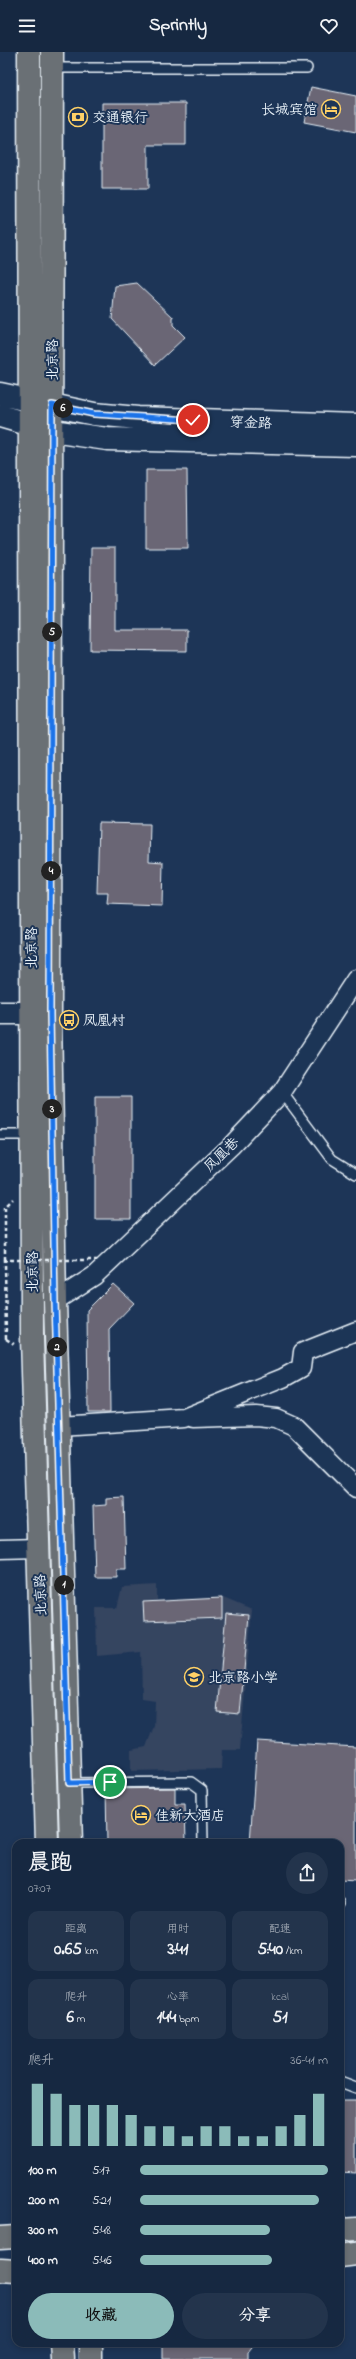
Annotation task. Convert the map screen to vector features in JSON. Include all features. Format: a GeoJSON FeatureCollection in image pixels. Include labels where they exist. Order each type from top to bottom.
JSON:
{"type":"FeatureCollection","features":[{"type":"Feature","properties":{"kind":"main road","name":"北京路"},"geometry":{"type":"LineString","coordinates":[[29,52],[32,1344],[47,1839]]}},
{"type":"Feature","properties":{"kind":"main road","name":"北京路"},"geometry":{"type":"LineString","coordinates":[[52,60],[50,1014],[55,1301],[71,1839]]}},
{"type":"Feature","properties":{"kind":"main road","name":"穿金路"},"geometry":{"type":"LineString","coordinates":[[0,394],[30,399],[94,414],[138,418],[356,425]]}},
{"type":"Feature","properties":{"kind":"main road","name":"穿金路"},"geometry":{"type":"LineString","coordinates":[[0,416],[52,431],[107,439],[356,445]]}},
{"type":"Feature","properties":{"kind":"main road"},"geometry":{"type":"LineString","coordinates":[[0,1012],[31,1013]]}},
{"type":"Feature","properties":{"kind":"main road"},"geometry":{"type":"LineString","coordinates":[[344,2230],[356,2229]]}},
{"type":"Feature","properties":{"kind":"main road"},"geometry":{"type":"LineString","coordinates":[[0,2238],[12,2237]]}},
{"type":"Feature","properties":{"kind":"main road"},"geometry":{"type":"LineString","coordinates":[[344,2256],[356,2254]]}},
{"type":"Feature","properties":{"kind":"main road"},"geometry":{"type":"LineString","coordinates":[[0,2270],[12,2271]]}},
{"type":"Feature","properties":{"kind":"main road"},"geometry":{"type":"LineString","coordinates":[[62,2347],[62,2359]]}},
{"type":"Feature","properties":{"kind":"main road"},"geometry":{"type":"LineString","coordinates":[[91,2347],[92,2359]]}},
{"type":"Feature","properties":{"kind":"street","name":"凤凰巷"},"geometry":{"type":"LineString","coordinates":[[55,1301],[94,1276],[231,1146],[282,1092],[356,979]]}},
{"type":"Feature","properties":{"kind":"street"},"geometry":{"type":"LineString","coordinates":[[184,1418],[282,1378],[301,1368],[303,1352],[356,1331]]}},
{"type":"Feature","properties":{"kind":"street"},"geometry":{"type":"LineString","coordinates":[[59,1426],[184,1418],[256,1416],[276,1418],[294,1426],[356,1488]]}},
{"type":"Feature","properties":{"kind":"street"},"geometry":{"type":"LineString","coordinates":[[0,1549],[39,1548]]}},
{"type":"Feature","properties":{"kind":"lane"},"geometry":{"type":"LineString","coordinates":[[52,60],[307,68]]}},
{"type":"Feature","properties":{"kind":"lane"},"geometry":{"type":"LineString","coordinates":[[0,424],[30,424]]}},
{"type":"Feature","properties":{"kind":"lane"},"geometry":{"type":"LineString","coordinates":[[282,1092],[332,1159],[356,1174]]}},
{"type":"Feature","properties":{"kind":"lane"},"geometry":{"type":"LineString","coordinates":[[0,1135],[31,1135]]}},
{"type":"Feature","properties":{"kind":"lane"},"geometry":{"type":"LineString","coordinates":[[69,1783],[191,1782],[202,1790],[204,1839]]}},
{"type":"Feature","properties":{"kind":"lane"},"geometry":{"type":"LineString","coordinates":[[344,2084],[356,2088]]}},
{"type":"Feature","properties":{"kind":"path"},"geometry":{"type":"LineString","coordinates":[[5,1207],[6,1338]]}},
{"type":"Feature","properties":{"kind":"path"},"geometry":{"type":"LineString","coordinates":[[5,1260],[97,1260]]}},
{"type":"Feature","properties":{"kind":"shaded area","name":"北京路小学"},"geometry":{"type":"Polygon","coordinates":[[[157,1585],[157,1600],[221,1597],[252,1610],[240,1750],[222,1750],[221,1769],[131,1771],[131,1750],[146,1747],[154,1726],[155,1701],[142,1699],[141,1652],[97,1656],[96,1608],[117,1608],[122,1587],[157,1585]]]}},
{"type":"Feature","properties":{"kind":"building","name":"长城宾馆"},"geometry":{"type":"Polygon","coordinates":[[[311,87],[356,96],[356,132],[304,122],[311,87]]]}},
{"type":"Feature","properties":{"kind":"building"},"geometry":{"type":"Polygon","coordinates":[[[102,103],[186,103],[186,145],[148,145],[148,189],[102,189],[102,103]]]}},
{"type":"Feature","properties":{"kind":"building"},"geometry":{"type":"Polygon","coordinates":[[[137,283],[173,317],[173,325],[185,337],[155,365],[112,319],[115,286],[137,283]]]}},
{"type":"Feature","properties":{"kind":"building"},"geometry":{"type":"Polygon","coordinates":[[[146,470],[187,470],[188,548],[146,548],[146,470]]]}},
{"type":"Feature","properties":{"kind":"building"},"geometry":{"type":"Polygon","coordinates":[[[91,548],[115,548],[115,630],[187,630],[187,651],[90,650],[91,548]]]}},
{"type":"Feature","properties":{"kind":"building"},"geometry":{"type":"Polygon","coordinates":[[[99,823],[150,824],[149,861],[163,862],[162,906],[107,904],[108,893],[97,893],[99,823]]]}},
{"type":"Feature","properties":{"kind":"building"},"geometry":{"type":"Polygon","coordinates":[[[95,1097],[131,1097],[131,1219],[95,1219],[95,1097]]]}},
{"type":"Feature","properties":{"kind":"building"},"geometry":{"type":"Polygon","coordinates":[[[113,1284],[134,1303],[109,1329],[110,1412],[88,1412],[87,1310],[113,1284]]]}},
{"type":"Feature","properties":{"kind":"building"},"geometry":{"type":"Polygon","coordinates":[[[124,1497],[126,1569],[116,1569],[116,1577],[95,1577],[93,1506],[106,1505],[106,1498],[124,1497]]]}},
{"type":"Feature","properties":{"kind":"building"},"geometry":{"type":"Polygon","coordinates":[[[222,1598],[222,1618],[144,1621],[143,1602],[222,1598]]]}},
{"type":"Feature","properties":{"kind":"building"},"geometry":{"type":"Polygon","coordinates":[[[226,1613],[249,1615],[240,1714],[217,1712],[226,1613]]]}},
{"type":"Feature","properties":{"kind":"building"},"geometry":{"type":"Polygon","coordinates":[[[257,1741],[356,1747],[356,1881],[344,1880],[344,1839],[250,1839],[257,1741]]]}},
{"type":"Feature","properties":{"kind":"building","name":"佳新大酒店"},"geometry":{"type":"Polygon","coordinates":[[[175,1788],[175,1804],[185,1804],[186,1839],[107,1839],[106,1789],[175,1788]]]}},
{"type":"Feature","properties":{"kind":"building"},"geometry":{"type":"Polygon","coordinates":[[[344,2101],[356,2101],[356,2173],[344,2172],[344,2101]]]}},
{"type":"Feature","properties":{"kind":"building"},"geometry":{"type":"Polygon","coordinates":[[[163,2347],[252,2347],[248,2352],[248,2359],[163,2359],[163,2347]]]}},
{"type":"Feature","properties":{"kind":"place","name":"长城宾馆"},"geometry":{"type":"Point","coordinates":[331,109]}},
{"type":"Feature","properties":{"kind":"place","name":"交通银行"},"geometry":{"type":"Point","coordinates":[78,117]}},
{"type":"Feature","properties":{"kind":"place","name":"凤凰村"},"geometry":{"type":"Point","coordinates":[69,1020]}},
{"type":"Feature","properties":{"kind":"place","name":"北京路小学"},"geometry":{"type":"Point","coordinates":[194,1677]}},
{"type":"Feature","properties":{"kind":"place","name":"佳新大酒店"},"geometry":{"type":"Point","coordinates":[141,1815]}},
{"type":"Feature","properties":{"kind":"route"},"geometry":{"type":"LineString","coordinates":[[110,1782],[69,1783],[64,1557],[55,1301],[50,1014],[52,405],[94,414],[138,418],[193,420]]}}]}
